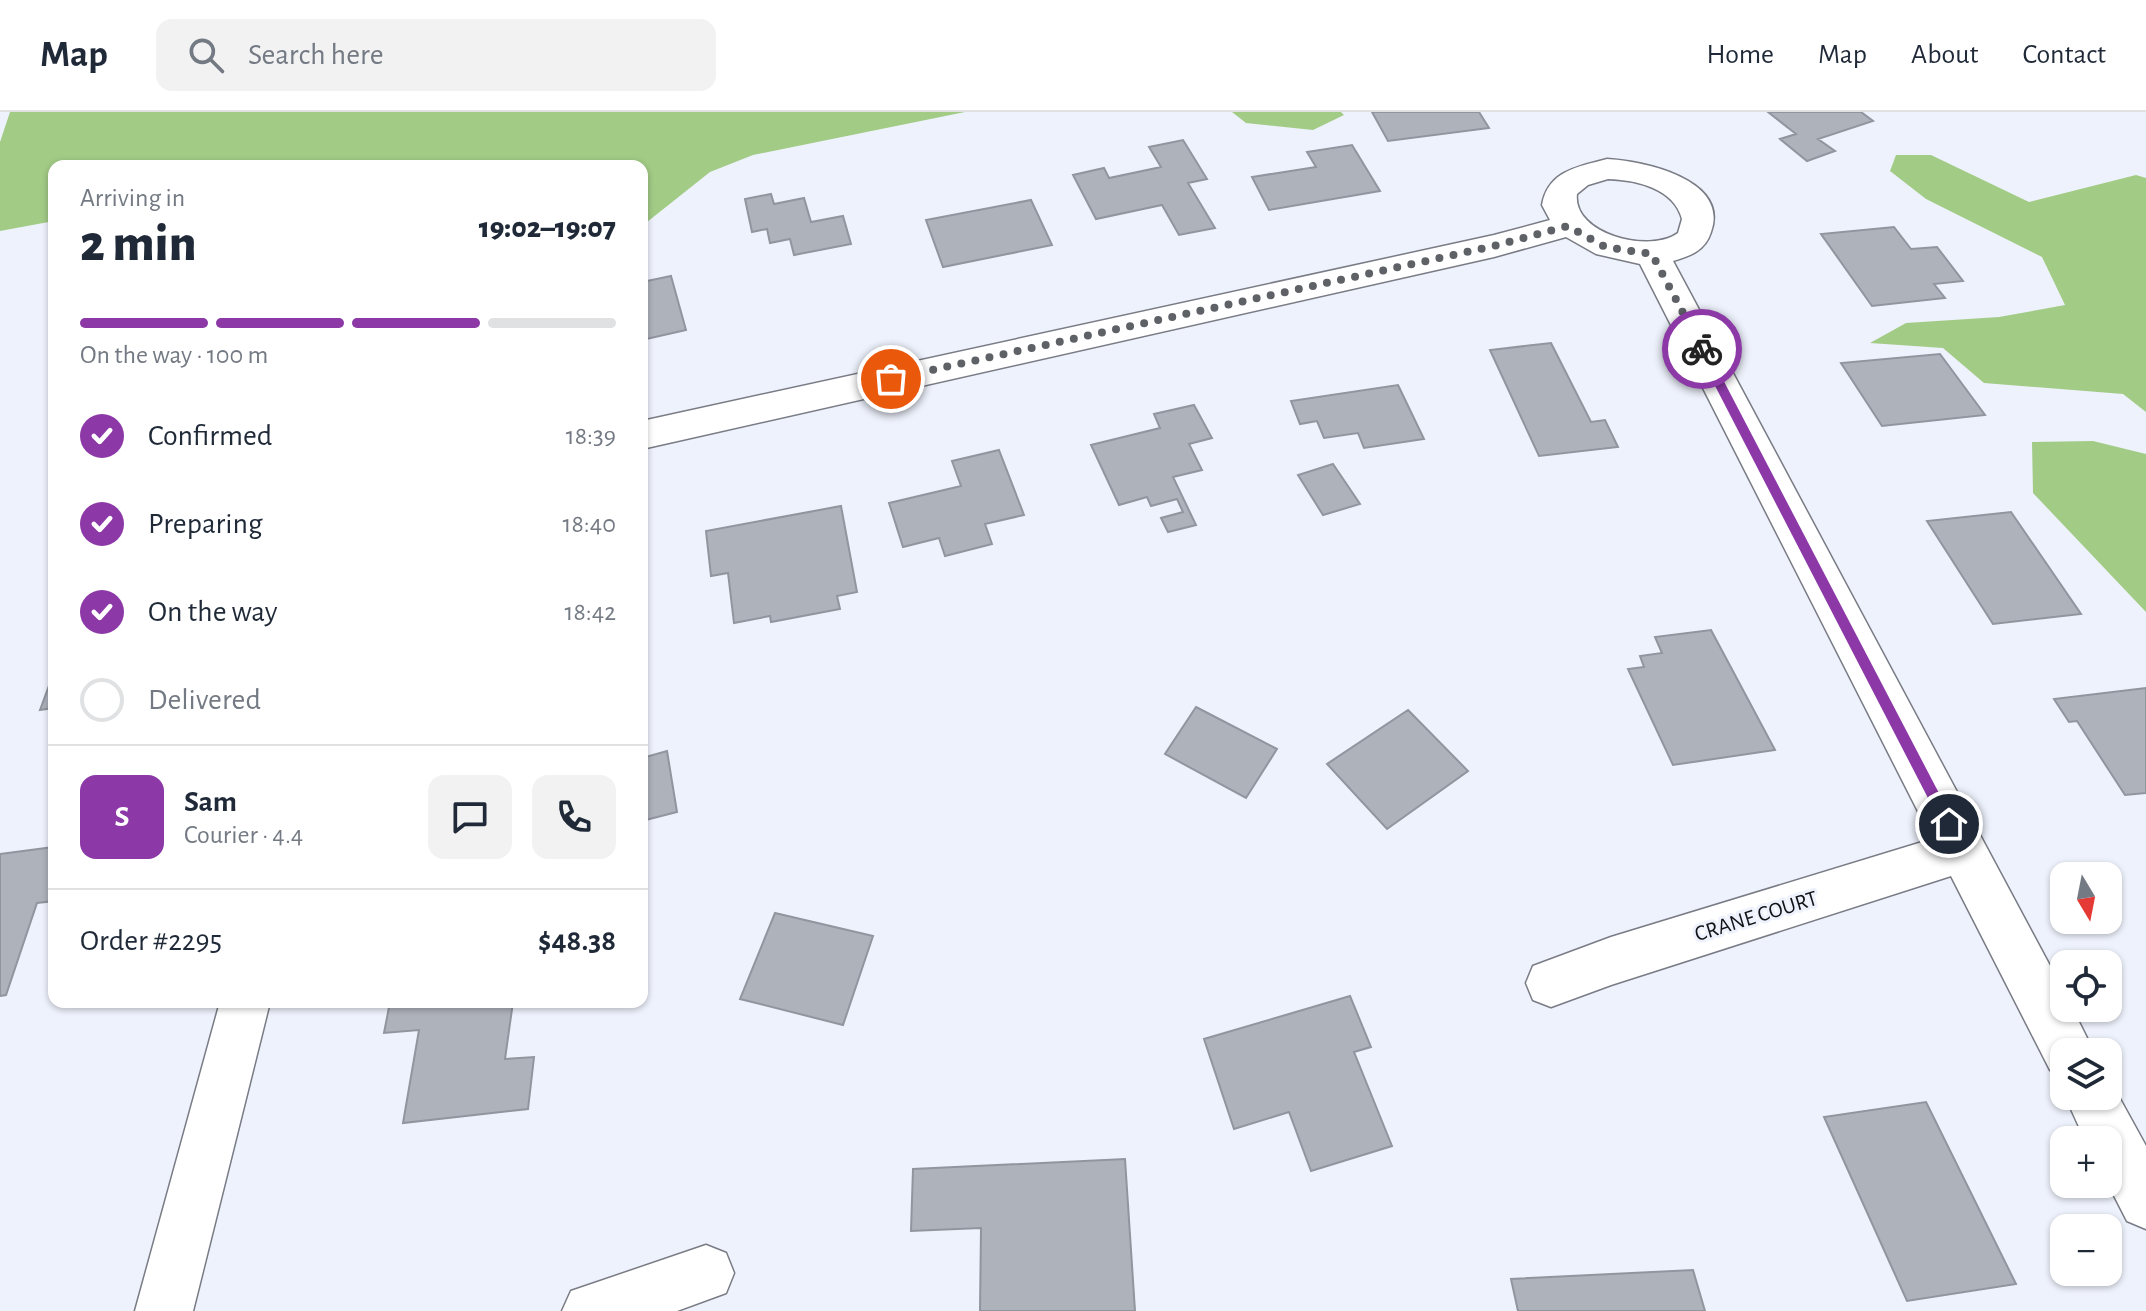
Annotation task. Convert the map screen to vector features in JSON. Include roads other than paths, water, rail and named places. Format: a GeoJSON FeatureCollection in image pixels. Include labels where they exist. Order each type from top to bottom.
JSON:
{"type":"FeatureCollection","features":[{"type":"Feature","properties":{"kind":"street"},"geometry":{"type":"LineString","coordinates":[[1607,169],[1637,171],[1673,185],[1694,205],[1698,221],[1694,236],[1687,244],[1652,254],[1605,247],[1568,226],[1560,212],[1559,199],[1563,187],[1574,178],[1607,169]]}},
{"type":"Feature","properties":{"kind":"street"},"geometry":{"type":"LineString","coordinates":[[648,434],[1494,246],[1568,226]]}},
{"type":"Feature","properties":{"kind":"street"},"geometry":{"type":"LineString","coordinates":[[1652,254],[2061,1038]]}},
{"type":"Feature","properties":{"kind":"street","name":"CRANE COURT"},"geometry":{"type":"LineString","coordinates":[[1551,983],[1611,961],[1963,851]]}},
{"type":"Feature","properties":{"kind":"street"},"geometry":{"type":"LineString","coordinates":[[164,1311],[243,1008]]}},
{"type":"Feature","properties":{"kind":"street"},"geometry":{"type":"LineString","coordinates":[[2098,1110],[2146,1202]]}},
{"type":"Feature","properties":{"kind":"street"},"geometry":{"type":"LineString","coordinates":[[591,1311],[706,1273]]}}]}
